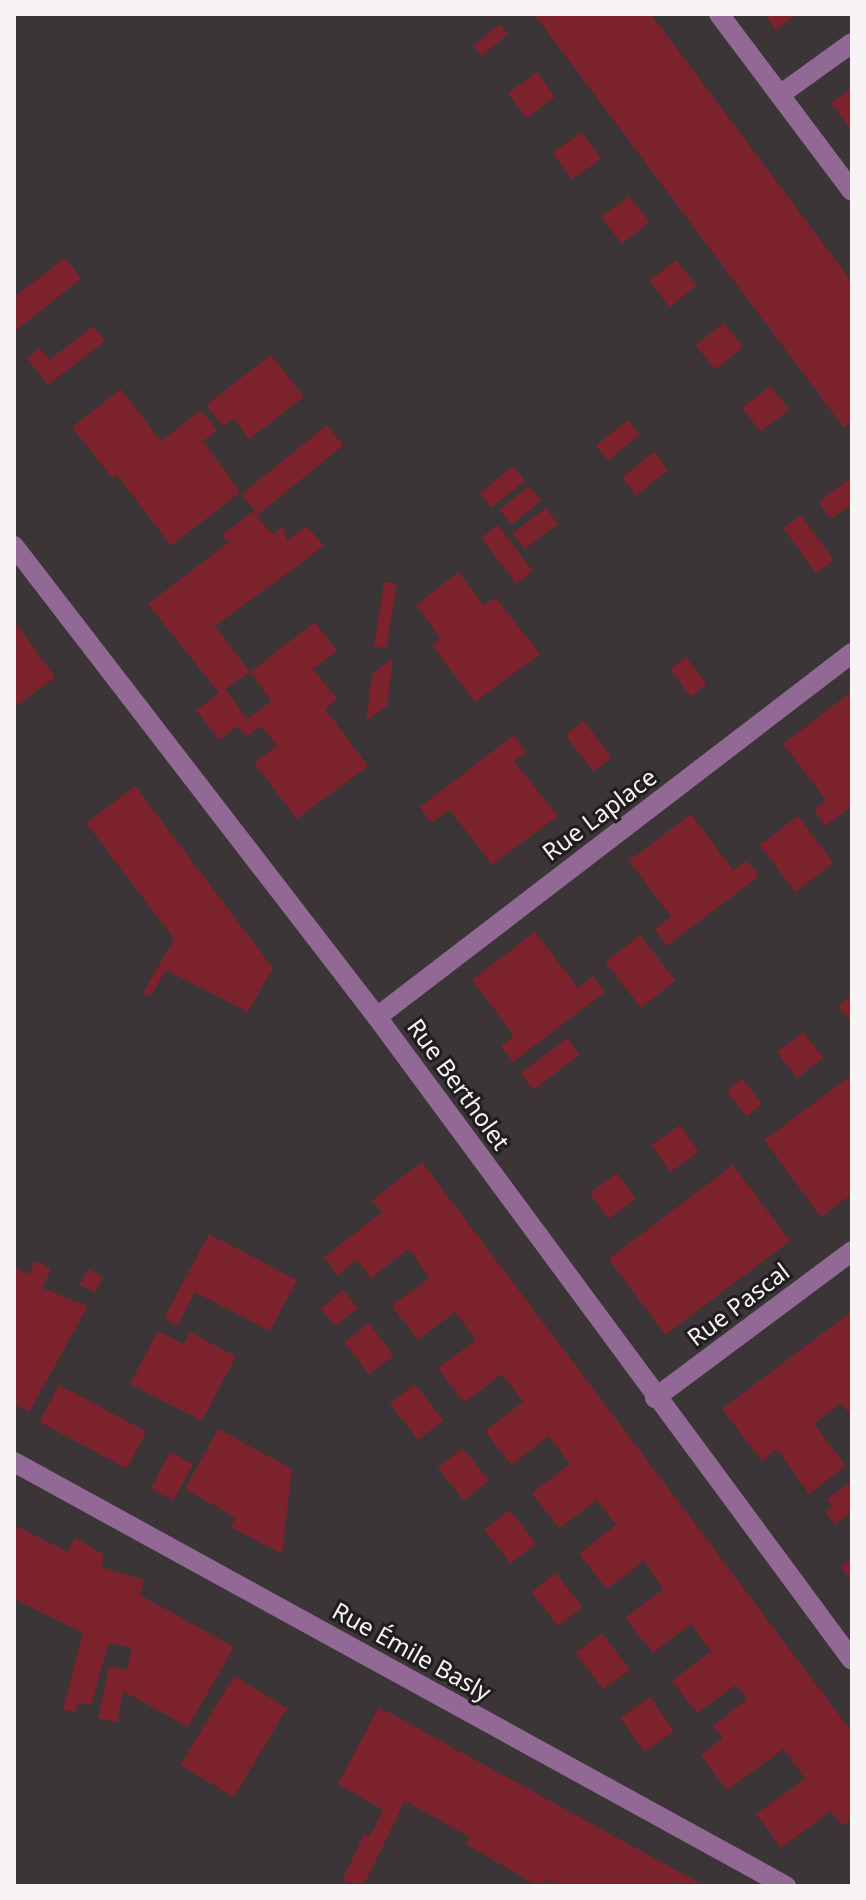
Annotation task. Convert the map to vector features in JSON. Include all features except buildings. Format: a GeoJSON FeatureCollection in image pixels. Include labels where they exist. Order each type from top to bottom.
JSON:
{"type":"FeatureCollection","features":[{"type":"Feature","properties":{"kind":"street"},"geometry":{"type":"LineString","coordinates":[[719,14],[852,191]]}},
{"type":"Feature","properties":{"kind":"street"},"geometry":{"type":"LineString","coordinates":[[781,94],[852,43]]}},
{"type":"Feature","properties":{"kind":"street","name":"Rue Bertholet"},"geometry":{"type":"LineString","coordinates":[[14,546],[377,1017],[655,1398],[852,1660]]}},
{"type":"Feature","properties":{"kind":"street","name":"Rue Laplace"},"geometry":{"type":"LineString","coordinates":[[377,1017],[852,653]]}},
{"type":"Feature","properties":{"kind":"street","name":"Rue Pascal"},"geometry":{"type":"LineString","coordinates":[[655,1398],[852,1251]]}},
{"type":"Feature","properties":{"kind":"street","name":"Rue Émile Basly"},"geometry":{"type":"LineString","coordinates":[[14,1462],[786,1886]]}}]}
